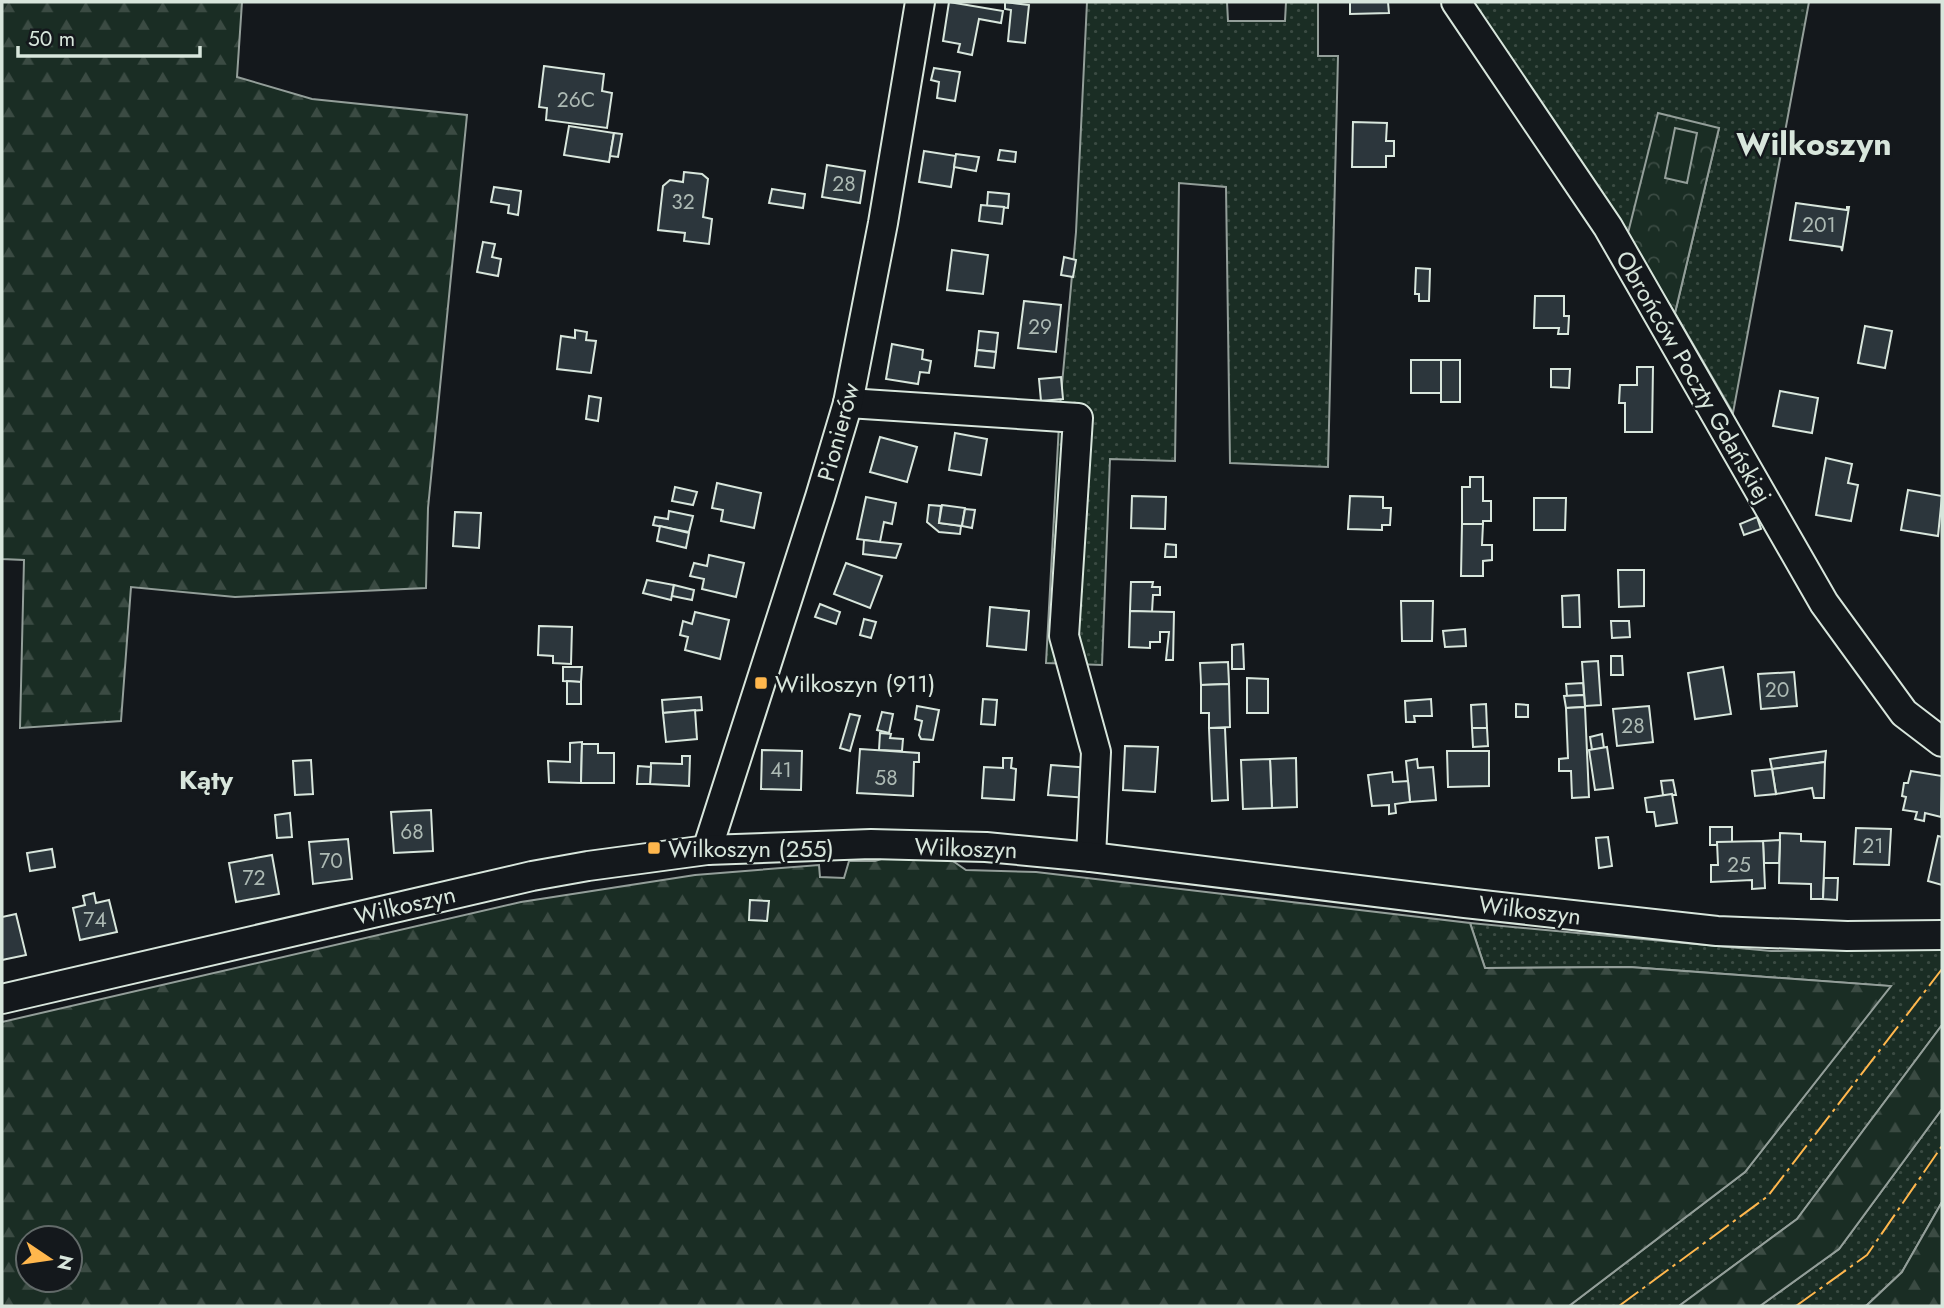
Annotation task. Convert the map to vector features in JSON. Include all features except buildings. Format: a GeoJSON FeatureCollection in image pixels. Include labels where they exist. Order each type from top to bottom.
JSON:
{"type":"FeatureCollection","features":[{"type":"Feature","properties":{"kind":"street","name":"Pionierów"},"geometry":{"type":"LineString","coordinates":[[707,850],[848,403],[883,223],[920,2]]}},
{"type":"Feature","properties":{"kind":"street","name":"Obrońców Poczty Gdańskiej"},"geometry":{"type":"LineString","coordinates":[[1456,2],[1608,227],[1824,603],[1904,713],[1942,743]]}},
{"type":"Feature","properties":{"kind":"street"},"geometry":{"type":"LineString","coordinates":[[848,403],[1078,418],[1064,636],[1096,752],[1090,856]]}},
{"type":"Feature","properties":{"kind":"street","name":"Wilkoszyn"},"geometry":{"type":"LineString","coordinates":[[2,999],[475,888],[588,866],[707,850],[883,845],[986,847],[1090,856],[1717,931],[1847,936],[1942,935]]}},
{"type":"Feature","properties":{"kind":"green space"},"geometry":{"type":"Polygon","coordinates":[[[2,2],[242,2],[237,77],[312,99],[467,115],[428,508],[426,588],[235,597],[131,587],[121,721],[20,728],[24,560],[2,559],[2,2]]]}},
{"type":"Feature","properties":{"kind":"green space"},"geometry":{"type":"Polygon","coordinates":[[[1087,2],[1227,2],[1228,21],[1285,21],[1286,2],[1318,2],[1318,56],[1338,56],[1328,467],[1230,463],[1226,187],[1179,183],[1175,461],[1110,459],[1102,665],[1046,663],[1060,406],[1076,232],[1087,2]]]}},
{"type":"Feature","properties":{"kind":"green space"},"geometry":{"type":"Polygon","coordinates":[[[1471,2],[1809,2],[1733,413],[1675,313],[1719,128],[1627,237],[1471,2]]]}},
{"type":"Feature","properties":{"kind":"green space"},"geometry":{"type":"Polygon","coordinates":[[[1658,113],[1719,128],[1675,313],[1627,237],[1658,113]]]}},
{"type":"Feature","properties":{"kind":"green space"},"geometry":{"type":"Polygon","coordinates":[[[1675,128],[1697,133],[1687,183],[1665,178],[1675,128]]]}},
{"type":"Feature","properties":{"kind":"green space"},"geometry":{"type":"Polygon","coordinates":[[[944,855],[966,870],[1036,872],[1470,923],[1485,968],[1629,967],[1891,986],[1745,1172],[1569,1306],[2,1306],[2,1022],[521,902],[695,875],[819,865],[820,877],[844,878],[849,861],[875,861],[891,856],[944,855]]]}},
{"type":"Feature","properties":{"kind":"green space"},"geometry":{"type":"Polygon","coordinates":[[[1470,923],[1771,951],[1942,949],[1942,1025],[1797,1219],[1679,1306],[1569,1306],[1745,1172],[1890,986],[1629,967],[1485,968],[1470,923]]]}},
{"type":"Feature","properties":{"kind":"green space"},"geometry":{"type":"Polygon","coordinates":[[[1942,1025],[1942,1109],[1839,1249],[1760,1306],[1679,1306],[1797,1219],[1942,1025]]]}},
{"type":"Feature","properties":{"kind":"green space"},"geometry":{"type":"Polygon","coordinates":[[[1942,1109],[1942,1202],[1902,1272],[1866,1306],[1760,1306],[1839,1249],[1942,1109]]]}},
{"type":"Feature","properties":{"kind":"green space"},"geometry":{"type":"Polygon","coordinates":[[[1942,1202],[1942,1306],[1866,1306],[1902,1272],[1942,1202]]]}},
{"type":"Feature","properties":{"kind":"power"},"geometry":{"type":"LineString","coordinates":[[1619,1306],[1768,1196],[1942,969]]}},
{"type":"Feature","properties":{"kind":"power"},"geometry":{"type":"LineString","coordinates":[[1796,1306],[1867,1255],[1942,1146]]}},
{"type":"Feature","properties":{"kind":"place","name":"Wilkoszyn (911)"},"geometry":{"type":"Point","coordinates":[761,683]}},
{"type":"Feature","properties":{"kind":"place","name":"Wilkoszyn (255)"},"geometry":{"type":"Point","coordinates":[654,848]}},
{"type":"Feature","properties":{"kind":"district","name":"Wilkoszyn"},"geometry":{"type":"Point","coordinates":[1814,144]}},
{"type":"Feature","properties":{"kind":"district","name":"Kąty"},"geometry":{"type":"Point","coordinates":[206,780]}}]}
